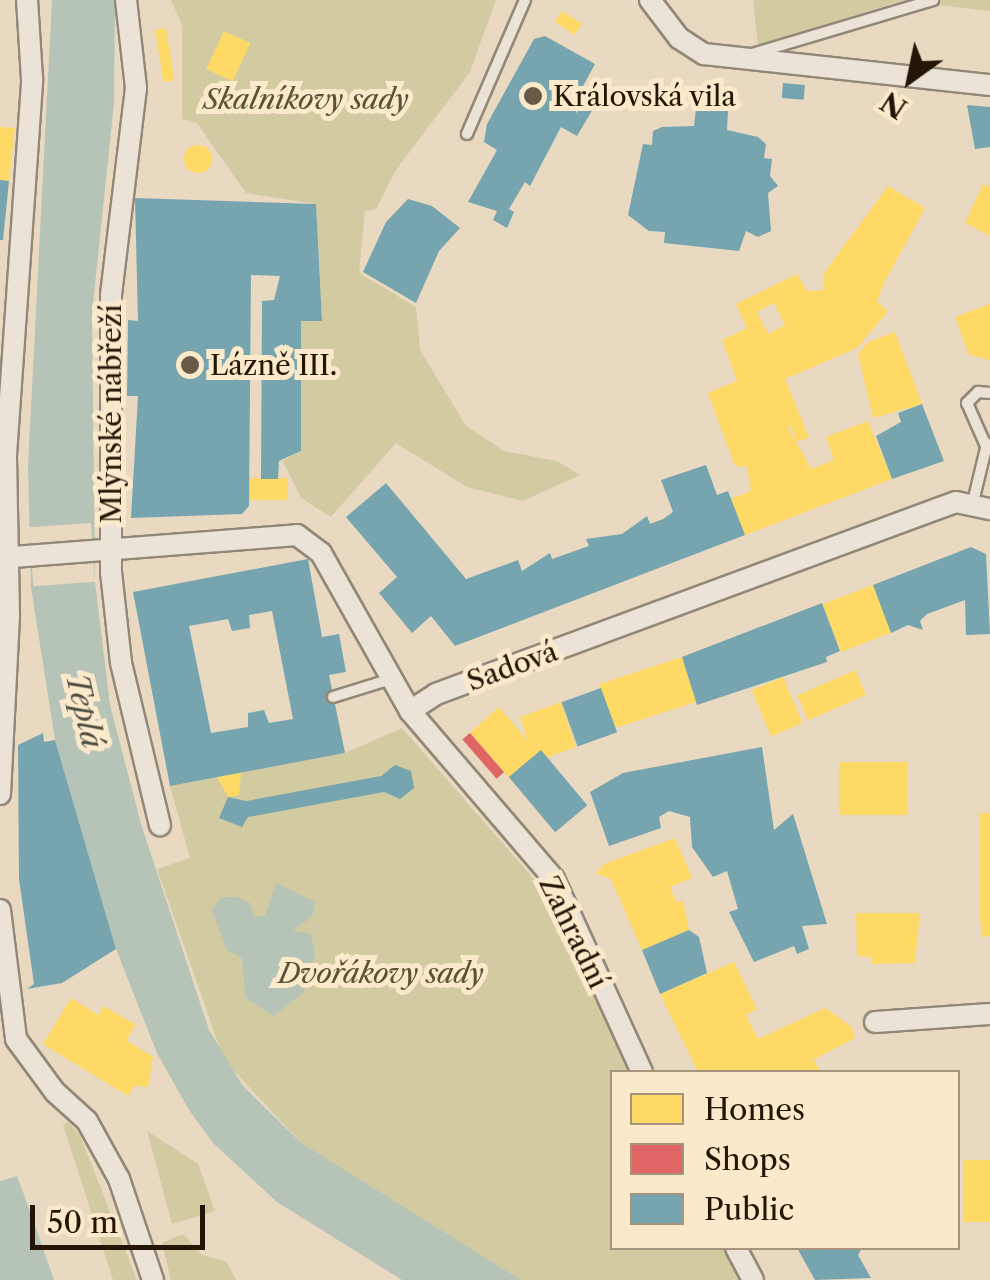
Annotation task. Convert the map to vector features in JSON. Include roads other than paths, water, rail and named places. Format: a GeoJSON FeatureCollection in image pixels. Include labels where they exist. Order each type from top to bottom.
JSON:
{"type":"FeatureCollection","features":[{"type":"Feature","properties":{"kind":"street"},"geometry":{"type":"LineString","coordinates":[[0,794],[6,455],[32,79],[27,0]]}},
{"type":"Feature","properties":{"kind":"street","name":"Mlýnské nábřeží"},"geometry":{"type":"LineString","coordinates":[[126,0],[136,88],[111,295],[102,554],[121,663],[160,825]]}},
{"type":"Feature","properties":{"kind":"street"},"geometry":{"type":"LineString","coordinates":[[650,0],[679,38],[704,54],[990,85]]}},
{"type":"Feature","properties":{"kind":"street","name":"Sadová"},"geometry":{"type":"LineString","coordinates":[[410,711],[436,694],[956,502],[982,505]]}},
{"type":"Feature","properties":{"kind":"street"},"geometry":{"type":"LineString","coordinates":[[3,558],[102,554],[297,535],[321,553],[410,711]]}},
{"type":"Feature","properties":{"kind":"street","name":"Zahradní"},"geometry":{"type":"LineString","coordinates":[[410,711],[554,879],[641,1070]]}},
{"type":"Feature","properties":{"kind":"street"},"geometry":{"type":"LineString","coordinates":[[0,910],[8,1039],[87,1121],[118,1180],[152,1280]]}},
{"type":"Feature","properties":{"kind":"street"},"geometry":{"type":"LineString","coordinates":[[875,1022],[990,1014]]}},
{"type":"Feature","properties":{"kind":"street"},"geometry":{"type":"LineString","coordinates":[[737,1250],[753,1280]]}},
{"type":"Feature","properties":{"kind":"lane"},"geometry":{"type":"LineString","coordinates":[[467,134],[525,0]]}},
{"type":"Feature","properties":{"kind":"lane"},"geometry":{"type":"LineString","coordinates":[[732,60],[933,0]]}},
{"type":"Feature","properties":{"kind":"lane"},"geometry":{"type":"LineString","coordinates":[[982,505],[988,443],[968,403],[978,392],[990,394]]}},
{"type":"Feature","properties":{"kind":"lane"},"geometry":{"type":"LineString","coordinates":[[333,697],[392,678]]}},
{"type":"Feature","properties":{"kind":"water","name":"Teplá"},"geometry":{"type":"Polygon","coordinates":[[[52,0],[115,0],[114,103],[92,313],[95,582],[110,705],[141,824],[209,1030],[243,1086],[300,1142],[521,1280],[402,1280],[277,1202],[213,1143],[189,1110],[157,1053],[116,949],[55,740],[31,587],[28,466],[52,0]]]}},
{"type":"Feature","properties":{"kind":"water"},"geometry":{"type":"Polygon","coordinates":[[[276,883],[315,902],[312,917],[293,930],[311,934],[315,954],[304,992],[273,1016],[246,998],[242,958],[227,950],[212,910],[221,897],[237,897],[250,903],[254,917],[265,916],[276,883]]]}},
{"type":"Feature","properties":{"kind":"water"},"geometry":{"type":"Polygon","coordinates":[[[17,1176],[54,1280],[0,1280],[0,1181],[17,1176]]]}},
{"type":"Feature","properties":{"kind":"place","name":"Královská vila"},"geometry":{"type":"Point","coordinates":[533,96]}},
{"type":"Feature","properties":{"kind":"place","name":"Lázně III."},"geometry":{"type":"Point","coordinates":[190,365]}},
{"type":"Feature","properties":{"kind":"park label","name":"Skalníkovy sady"},"geometry":{"type":"Point","coordinates":[306,99]}},
{"type":"Feature","properties":{"kind":"park label","name":"Dvořákovy sady"},"geometry":{"type":"Point","coordinates":[381,973]}}]}
